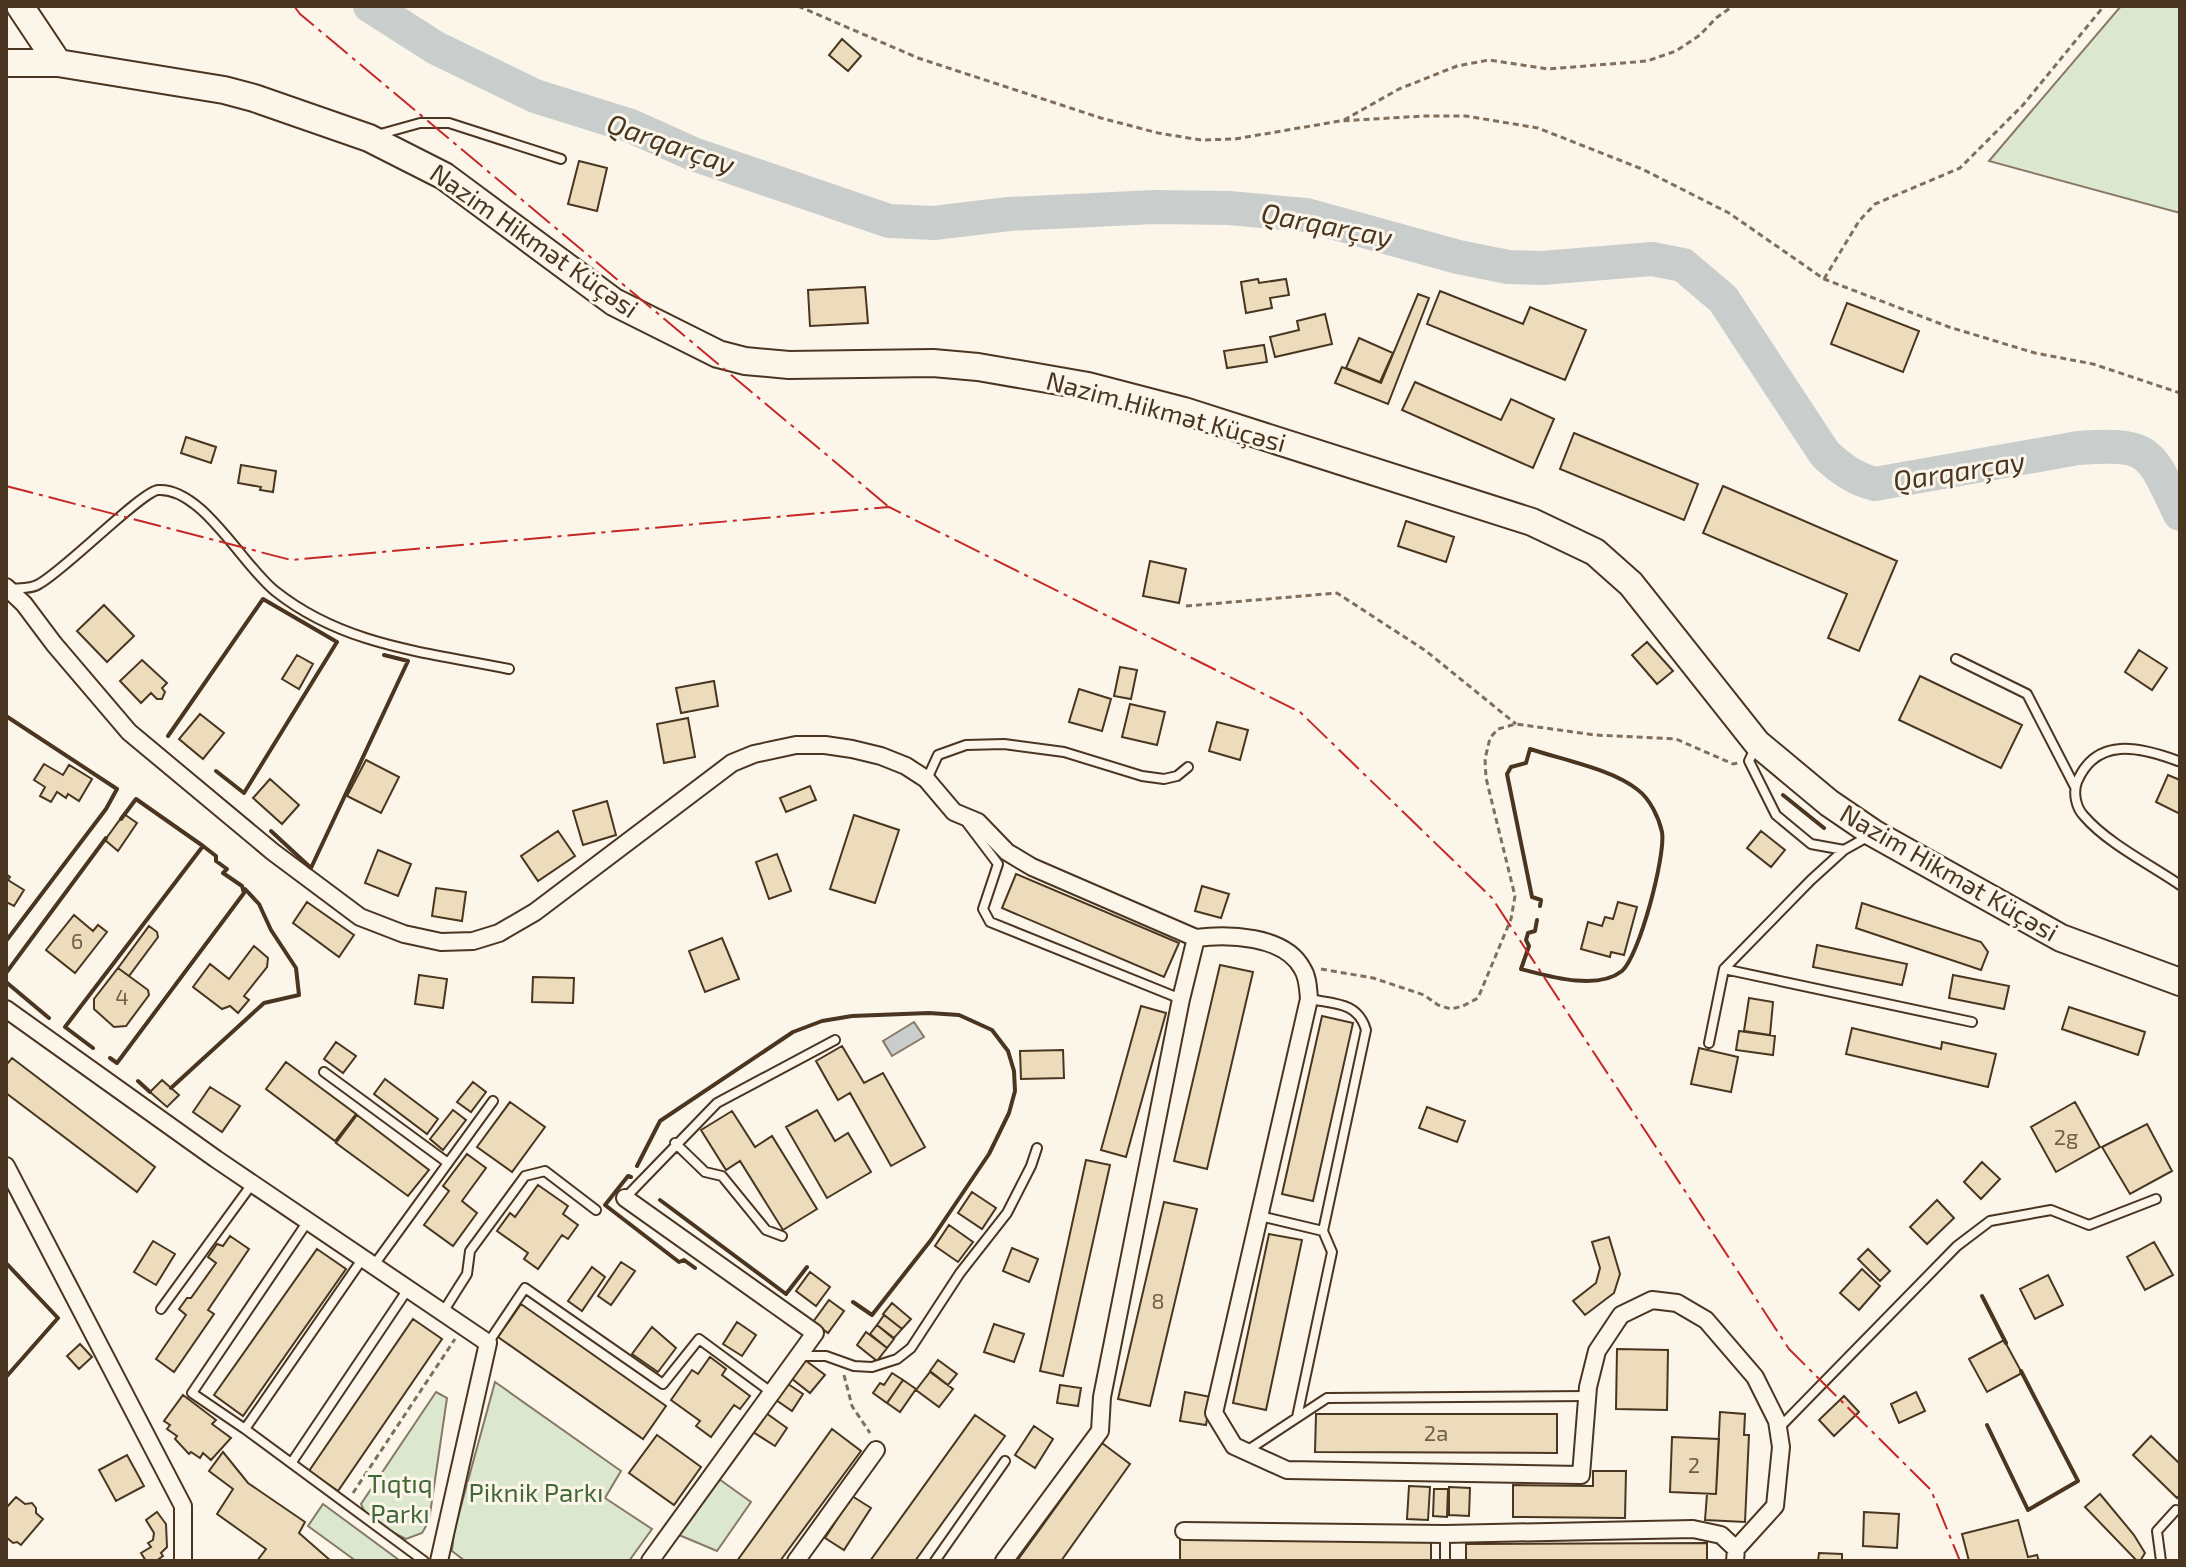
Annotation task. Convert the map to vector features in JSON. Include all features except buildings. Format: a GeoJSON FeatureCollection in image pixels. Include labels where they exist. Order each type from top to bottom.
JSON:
{"type":"FeatureCollection","features":[{"type":"Feature","properties":{"kind":"main road"},"geometry":{"type":"LineString","coordinates":[[20,6],[58,63]]}},
{"type":"Feature","properties":{"kind":"main road","name":"Nazim Hikmət Küçəsi"},"geometry":{"type":"LineString","coordinates":[[6,63],[58,63],[224,90],[269,102],[369,138],[444,176],[614,302],[718,354],[745,361],[789,365],[933,363],[978,367],[1088,386],[1184,411],[1532,522],[1595,552],[1631,584],[1753,752],[1873,833],[2061,938],[2180,982]]}},
{"type":"Feature","properties":{"kind":"street"},"geometry":{"type":"LineString","coordinates":[[7,588],[24,604],[129,732],[273,852],[360,917],[404,934],[441,942],[473,941],[499,933],[535,912],[732,763],[754,754],[796,745],[825,745],[881,756],[906,766],[926,779],[954,812],[978,822],[1002,858],[1032,867],[1196,938],[1223,934],[1255,939],[1282,950],[1302,966],[1309,999],[1214,1413],[1234,1446],[1246,1452],[1287,1470],[1581,1475],[1587,1396],[1597,1351],[1621,1315],[1652,1300],[1677,1303],[1706,1320],[1755,1377],[1778,1429],[1781,1447],[1775,1506],[1736,1555],[1721,1535],[1693,1529],[1445,1534],[1184,1531]]}},
{"type":"Feature","properties":{"kind":"street"},"geometry":{"type":"LineString","coordinates":[[1004,1561],[1100,1431],[1102,1397],[1181,999],[1196,938]]}},
{"type":"Feature","properties":{"kind":"street"},"geometry":{"type":"LineString","coordinates":[[6,1009],[488,1343],[439,1561]]}},
{"type":"Feature","properties":{"kind":"street"},"geometry":{"type":"LineString","coordinates":[[6,1166],[183,1506],[183,1561]]}},
{"type":"Feature","properties":{"kind":"street"},"geometry":{"type":"LineString","coordinates":[[625,1198],[815,1333],[650,1561]]}},
{"type":"Feature","properties":{"kind":"street"},"geometry":{"type":"LineString","coordinates":[[796,1561],[876,1450]]}},
{"type":"Feature","properties":{"kind":"lane"},"geometry":{"type":"LineString","coordinates":[[369,138],[420,123],[449,123],[561,159]]}},
{"type":"Feature","properties":{"kind":"lane"},"geometry":{"type":"LineString","coordinates":[[7,588],[37,586],[154,490],[167,490],[190,501],[215,523],[273,589],[316,617],[365,640],[509,669]]}},
{"type":"Feature","properties":{"kind":"lane"},"geometry":{"type":"LineString","coordinates":[[1956,659],[2027,694],[2075,787],[2077,805],[2083,816],[2180,885]]}},
{"type":"Feature","properties":{"kind":"lane"},"geometry":{"type":"LineString","coordinates":[[926,779],[938,755],[966,745],[1040,747],[1142,776],[1164,779],[1177,776],[1188,767]]}},
{"type":"Feature","properties":{"kind":"lane"},"geometry":{"type":"LineString","coordinates":[[2075,787],[2090,759],[2098,753],[2127,749],[2151,751],[2178,761]]}},
{"type":"Feature","properties":{"kind":"lane"},"geometry":{"type":"LineString","coordinates":[[1753,752],[1776,815],[1811,844],[1844,850]]}},
{"type":"Feature","properties":{"kind":"lane"},"geometry":{"type":"LineString","coordinates":[[1709,1043],[1724,969],[1844,850],[1873,833]]}},
{"type":"Feature","properties":{"kind":"lane"},"geometry":{"type":"LineString","coordinates":[[1002,858],[983,909],[990,922],[1181,999]]}},
{"type":"Feature","properties":{"kind":"lane"},"geometry":{"type":"LineString","coordinates":[[1724,969],[1972,1022]]}},
{"type":"Feature","properties":{"kind":"lane"},"geometry":{"type":"LineString","coordinates":[[1297,1417],[1332,1252],[1323,1231],[1366,1030],[1363,1017],[1356,1009],[1309,999]]}},
{"type":"Feature","properties":{"kind":"lane"},"geometry":{"type":"LineString","coordinates":[[625,1198],[717,1103],[835,1040]]}},
{"type":"Feature","properties":{"kind":"lane"},"geometry":{"type":"LineString","coordinates":[[324,1072],[448,1163]]}},
{"type":"Feature","properties":{"kind":"lane"},"geometry":{"type":"LineString","coordinates":[[245,1429],[369,1261],[448,1163],[493,1101]]}},
{"type":"Feature","properties":{"kind":"lane"},"geometry":{"type":"LineString","coordinates":[[675,1143],[705,1172],[722,1176],[766,1230],[782,1236]]}},
{"type":"Feature","properties":{"kind":"lane"},"geometry":{"type":"LineString","coordinates":[[797,1356],[826,1356],[854,1366],[872,1367],[897,1359],[911,1348],[960,1273],[1007,1213],[1037,1148]]}},
{"type":"Feature","properties":{"kind":"lane"},"geometry":{"type":"LineString","coordinates":[[443,1312],[467,1274],[470,1251],[525,1176],[545,1171],[596,1210]]}},
{"type":"Feature","properties":{"kind":"lane"},"geometry":{"type":"LineString","coordinates":[[161,1309],[253,1183]]}},
{"type":"Feature","properties":{"kind":"lane"},"geometry":{"type":"LineString","coordinates":[[1778,1429],[1957,1246],[1990,1221],[2051,1210],[2089,1225],[2156,1199]]}},
{"type":"Feature","properties":{"kind":"lane"},"geometry":{"type":"LineString","coordinates":[[1260,1216],[1323,1231]]}},
{"type":"Feature","properties":{"kind":"lane"},"geometry":{"type":"LineString","coordinates":[[308,1221],[192,1393],[292,1462],[424,1561]]}},
{"type":"Feature","properties":{"kind":"lane"},"geometry":{"type":"LineString","coordinates":[[292,1462],[409,1288]]}},
{"type":"Feature","properties":{"kind":"lane"},"geometry":{"type":"LineString","coordinates":[[488,1343],[525,1288],[663,1384],[699,1339],[771,1392]]}},
{"type":"Feature","properties":{"kind":"lane"},"geometry":{"type":"LineString","coordinates":[[1246,1452],[1327,1398],[1587,1396]]}},
{"type":"Feature","properties":{"kind":"lane"},"geometry":{"type":"LineString","coordinates":[[935,1561],[1005,1461]]}},
{"type":"Feature","properties":{"kind":"lane"},"geometry":{"type":"LineString","coordinates":[[2161,1561],[2157,1531],[2176,1510]]}},
{"type":"Feature","properties":{"kind":"lane"},"geometry":{"type":"LineString","coordinates":[[1445,1534],[1445,1561]]}},
{"type":"Feature","properties":{"kind":"path"},"geometry":{"type":"LineString","coordinates":[[798,6],[918,58],[1101,118],[1158,133],[1201,140],[1235,139],[1382,117],[1466,116],[1538,128],[1642,169],[1729,213],[1824,279],[1949,327],[2035,353],[2093,364],[2180,393]]}},
{"type":"Feature","properties":{"kind":"path"},"geometry":{"type":"LineString","coordinates":[[1340,121],[1399,89],[1457,66],[1489,60],[1548,69],[1647,61],[1676,51],[1733,6]]}},
{"type":"Feature","properties":{"kind":"path"},"geometry":{"type":"LineString","coordinates":[[1824,279],[1859,221],[1875,204],[1960,168],[2023,105],[2104,6]]}},
{"type":"Feature","properties":{"kind":"path"},"geometry":{"type":"LineString","coordinates":[[1186,606],[1337,593],[1426,651],[1516,724]]}},
{"type":"Feature","properties":{"kind":"path"},"geometry":{"type":"LineString","coordinates":[[1302,966],[1373,978],[1424,995],[1438,1005],[1451,1009],[1478,998],[1511,919],[1515,896],[1486,778],[1485,759],[1490,738],[1498,729],[1516,724],[1595,735],[1676,739],[1733,764],[1753,752]]}},
{"type":"Feature","properties":{"kind":"path"},"geometry":{"type":"LineString","coordinates":[[346,1503],[464,1325]]}},
{"type":"Feature","properties":{"kind":"path"},"geometry":{"type":"LineString","coordinates":[[840,1360],[852,1406],[872,1435],[876,1450]]}},
{"type":"Feature","properties":{"kind":"green space"},"geometry":{"type":"Polygon","coordinates":[[[2121,6],[2180,6],[2180,213],[1989,161],[2121,6]]]}},
{"type":"Feature","properties":{"kind":"green space","name":"Piknik Parkı"},"geometry":{"type":"Polygon","coordinates":[[[495,1382],[621,1471],[605,1498],[652,1529],[629,1561],[465,1561],[452,1551],[454,1532],[495,1382]]]}},
{"type":"Feature","properties":{"kind":"green space","name":"Tıqtıq Parkı"},"geometry":{"type":"Polygon","coordinates":[[[436,1392],[447,1398],[429,1521],[422,1533],[406,1539],[373,1520],[361,1504],[436,1392]]]}},
{"type":"Feature","properties":{"kind":"green space"},"geometry":{"type":"Polygon","coordinates":[[[719,1479],[751,1502],[717,1551],[679,1535],[719,1479]]]}},
{"type":"Feature","properties":{"kind":"green space"},"geometry":{"type":"Polygon","coordinates":[[[323,1504],[399,1561],[356,1561],[308,1526],[323,1504]]]}},
{"type":"Feature","properties":{"kind":"shaded area"},"geometry":{"type":"Polygon","coordinates":[[[914,1022],[924,1037],[892,1056],[883,1041],[914,1022]]]}},
{"type":"Feature","properties":{"kind":"waterway","name":"Qarqarçay"},"geometry":{"type":"LineString","coordinates":[[370,6],[436,48],[535,96],[631,126],[693,154],[889,221],[934,223],[1009,214],[1154,207],[1229,208],[1306,215],[1458,257],[1508,267],[1542,268],[1652,259],[1683,265],[1723,299],[1825,454],[1855,476],[1875,484],[2078,448],[2121,447],[2135,450],[2154,464],[2180,514]]}},
{"type":"Feature","properties":{"kind":"wall"},"geometry":{"type":"LineString","coordinates":[[168,736],[263,599],[337,642],[244,793],[216,771]]}},
{"type":"Feature","properties":{"kind":"wall"},"geometry":{"type":"LineString","coordinates":[[271,831],[311,868],[408,661],[384,655]]}},
{"type":"Feature","properties":{"kind":"wall"},"geometry":{"type":"LineString","coordinates":[[6,716],[117,789],[106,809],[6,941]]}},
{"type":"Feature","properties":{"kind":"wall"},"geometry":{"type":"LineString","coordinates":[[1537,920],[1535,931],[1528,933],[1526,940],[1529,946],[1521,969],[1586,981],[1612,977],[1622,971],[1636,947],[1650,905],[1660,861],[1662,832],[1650,804],[1627,783],[1601,771],[1530,749],[1526,763],[1511,767],[1507,774],[1532,897],[1541,900],[1540,906]]}},
{"type":"Feature","properties":{"kind":"wall"},"geometry":{"type":"LineString","coordinates":[[1783,795],[1824,828]]}},
{"type":"Feature","properties":{"kind":"wall"},"geometry":{"type":"LineString","coordinates":[[121,819],[136,799],[203,846]]}},
{"type":"Feature","properties":{"kind":"wall"},"geometry":{"type":"LineString","coordinates":[[6,973],[106,838]]}},
{"type":"Feature","properties":{"kind":"wall"},"geometry":{"type":"LineString","coordinates":[[93,1048],[65,1027],[203,846],[216,856],[216,861],[227,869],[223,873],[242,886],[244,893],[117,1063],[110,1058]]}},
{"type":"Feature","properties":{"kind":"wall"},"geometry":{"type":"LineString","coordinates":[[171,1088],[264,1003],[299,995],[296,968],[271,930],[259,904],[245,889]]}},
{"type":"Feature","properties":{"kind":"wall"},"geometry":{"type":"LineString","coordinates":[[6,982],[49,1018]]}},
{"type":"Feature","properties":{"kind":"wall"},"geometry":{"type":"LineString","coordinates":[[637,1166],[660,1121],[793,1032],[822,1021],[852,1016],[929,1013],[959,1015],[992,1030],[1008,1051],[1014,1071],[1015,1091],[1009,1113],[989,1154],[931,1240],[872,1315],[853,1302]]}},
{"type":"Feature","properties":{"kind":"wall"},"geometry":{"type":"LineString","coordinates":[[138,1081],[150,1092]]}},
{"type":"Feature","properties":{"kind":"wall"},"geometry":{"type":"LineString","coordinates":[[631,1177],[628,1176],[605,1205],[679,1262],[684,1260],[695,1268]]}},
{"type":"Feature","properties":{"kind":"wall"},"geometry":{"type":"LineString","coordinates":[[660,1200],[786,1294],[807,1267]]}},
{"type":"Feature","properties":{"kind":"wall"},"geometry":{"type":"LineString","coordinates":[[6,1263],[58,1318],[6,1377]]}},
{"type":"Feature","properties":{"kind":"wall"},"geometry":{"type":"LineString","coordinates":[[1982,1296],[2006,1343]]}},
{"type":"Feature","properties":{"kind":"wall"},"geometry":{"type":"LineString","coordinates":[[1987,1425],[2028,1510],[2078,1481],[2021,1371]]}},
{"type":"Feature","properties":{"kind":"power"},"geometry":{"type":"LineString","coordinates":[[294,6],[889,507]]}},
{"type":"Feature","properties":{"kind":"power"},"geometry":{"type":"LineString","coordinates":[[6,486],[291,560],[889,507],[1300,712],[1492,898],[1789,1349],[1931,1490],[1960,1561]]}}]}
